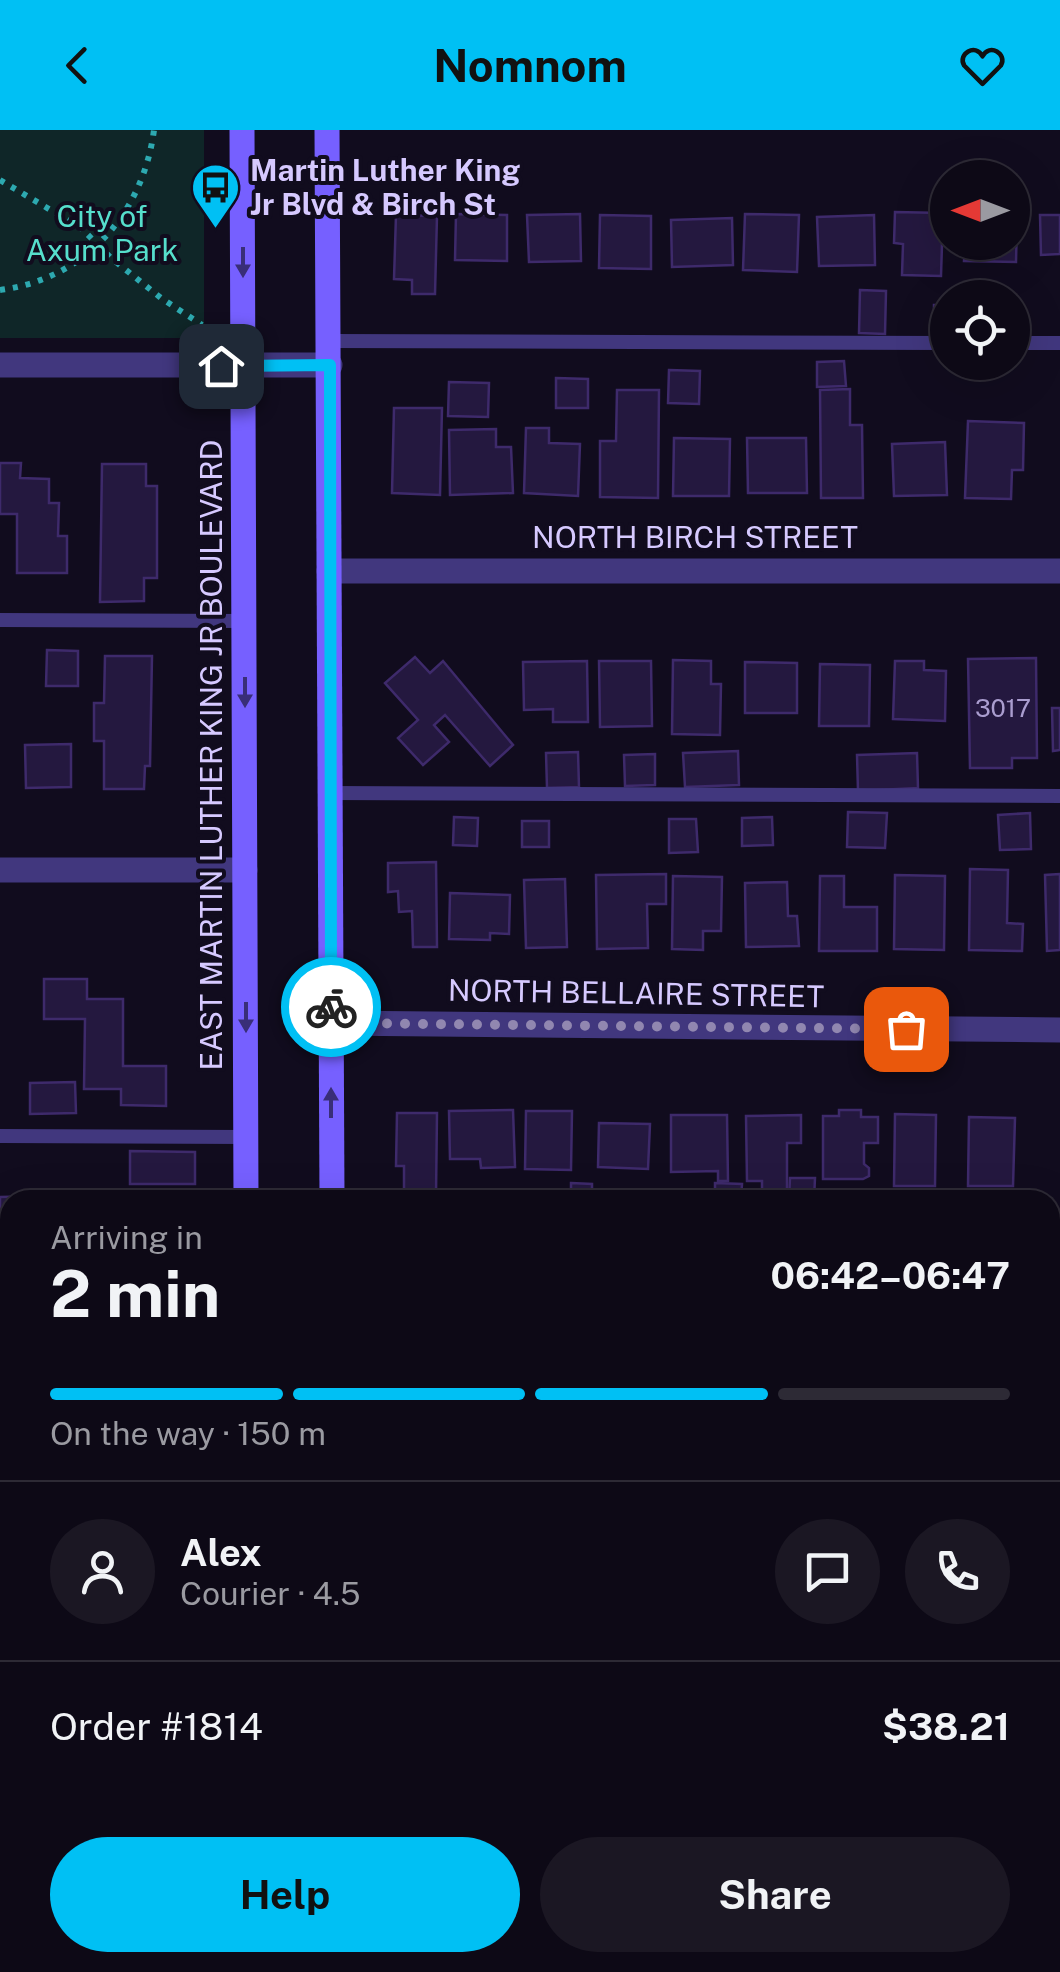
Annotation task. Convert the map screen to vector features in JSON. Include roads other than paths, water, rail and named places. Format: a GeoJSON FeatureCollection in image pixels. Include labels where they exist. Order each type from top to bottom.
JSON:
{"type":"FeatureCollection","features":[{"type":"Feature","properties":{"kind":"main road","name":"EAST MARTIN LUTHER KING JR BOULEVARD"},"geometry":{"type":"LineString","coordinates":[[242,130],[246,1190]]}},
{"type":"Feature","properties":{"kind":"main road"},"geometry":{"type":"LineString","coordinates":[[328,130],[332,1190]]}},
{"type":"Feature","properties":{"kind":"street"},"geometry":{"type":"LineString","coordinates":[[0,365],[244,366],[330,353]]}},
{"type":"Feature","properties":{"kind":"street","name":"NORTH BIRCH STREET"},"geometry":{"type":"LineString","coordinates":[[329,570],[1060,571]]}},
{"type":"Feature","properties":{"kind":"street"},"geometry":{"type":"LineString","coordinates":[[0,870],[244,870]]}},
{"type":"Feature","properties":{"kind":"street","name":"NORTH BELLAIRE STREET"},"geometry":{"type":"LineString","coordinates":[[331,1023],[1060,1030]]}},
{"type":"Feature","properties":{"kind":"lane"},"geometry":{"type":"LineString","coordinates":[[330,353],[930,343]]}},
{"type":"Feature","properties":{"kind":"lane"},"geometry":{"type":"LineString","coordinates":[[1030,343],[1060,343]]}},
{"type":"Feature","properties":{"kind":"lane"},"geometry":{"type":"LineString","coordinates":[[0,620],[244,620]]}},
{"type":"Feature","properties":{"kind":"lane"},"geometry":{"type":"LineString","coordinates":[[329,793],[1060,796]]}},
{"type":"Feature","properties":{"kind":"lane"},"geometry":{"type":"LineString","coordinates":[[0,1136],[246,1137]]}},
{"type":"Feature","properties":{"kind":"place","name":"Martin Luther King Jr Blvd & Birch St"},"geometry":{"type":"Point","coordinates":[215,230]}},
{"type":"Feature","properties":{"kind":"park label","name":"City of Axum Park"},"geometry":{"type":"Point","coordinates":[102,234]}}]}
